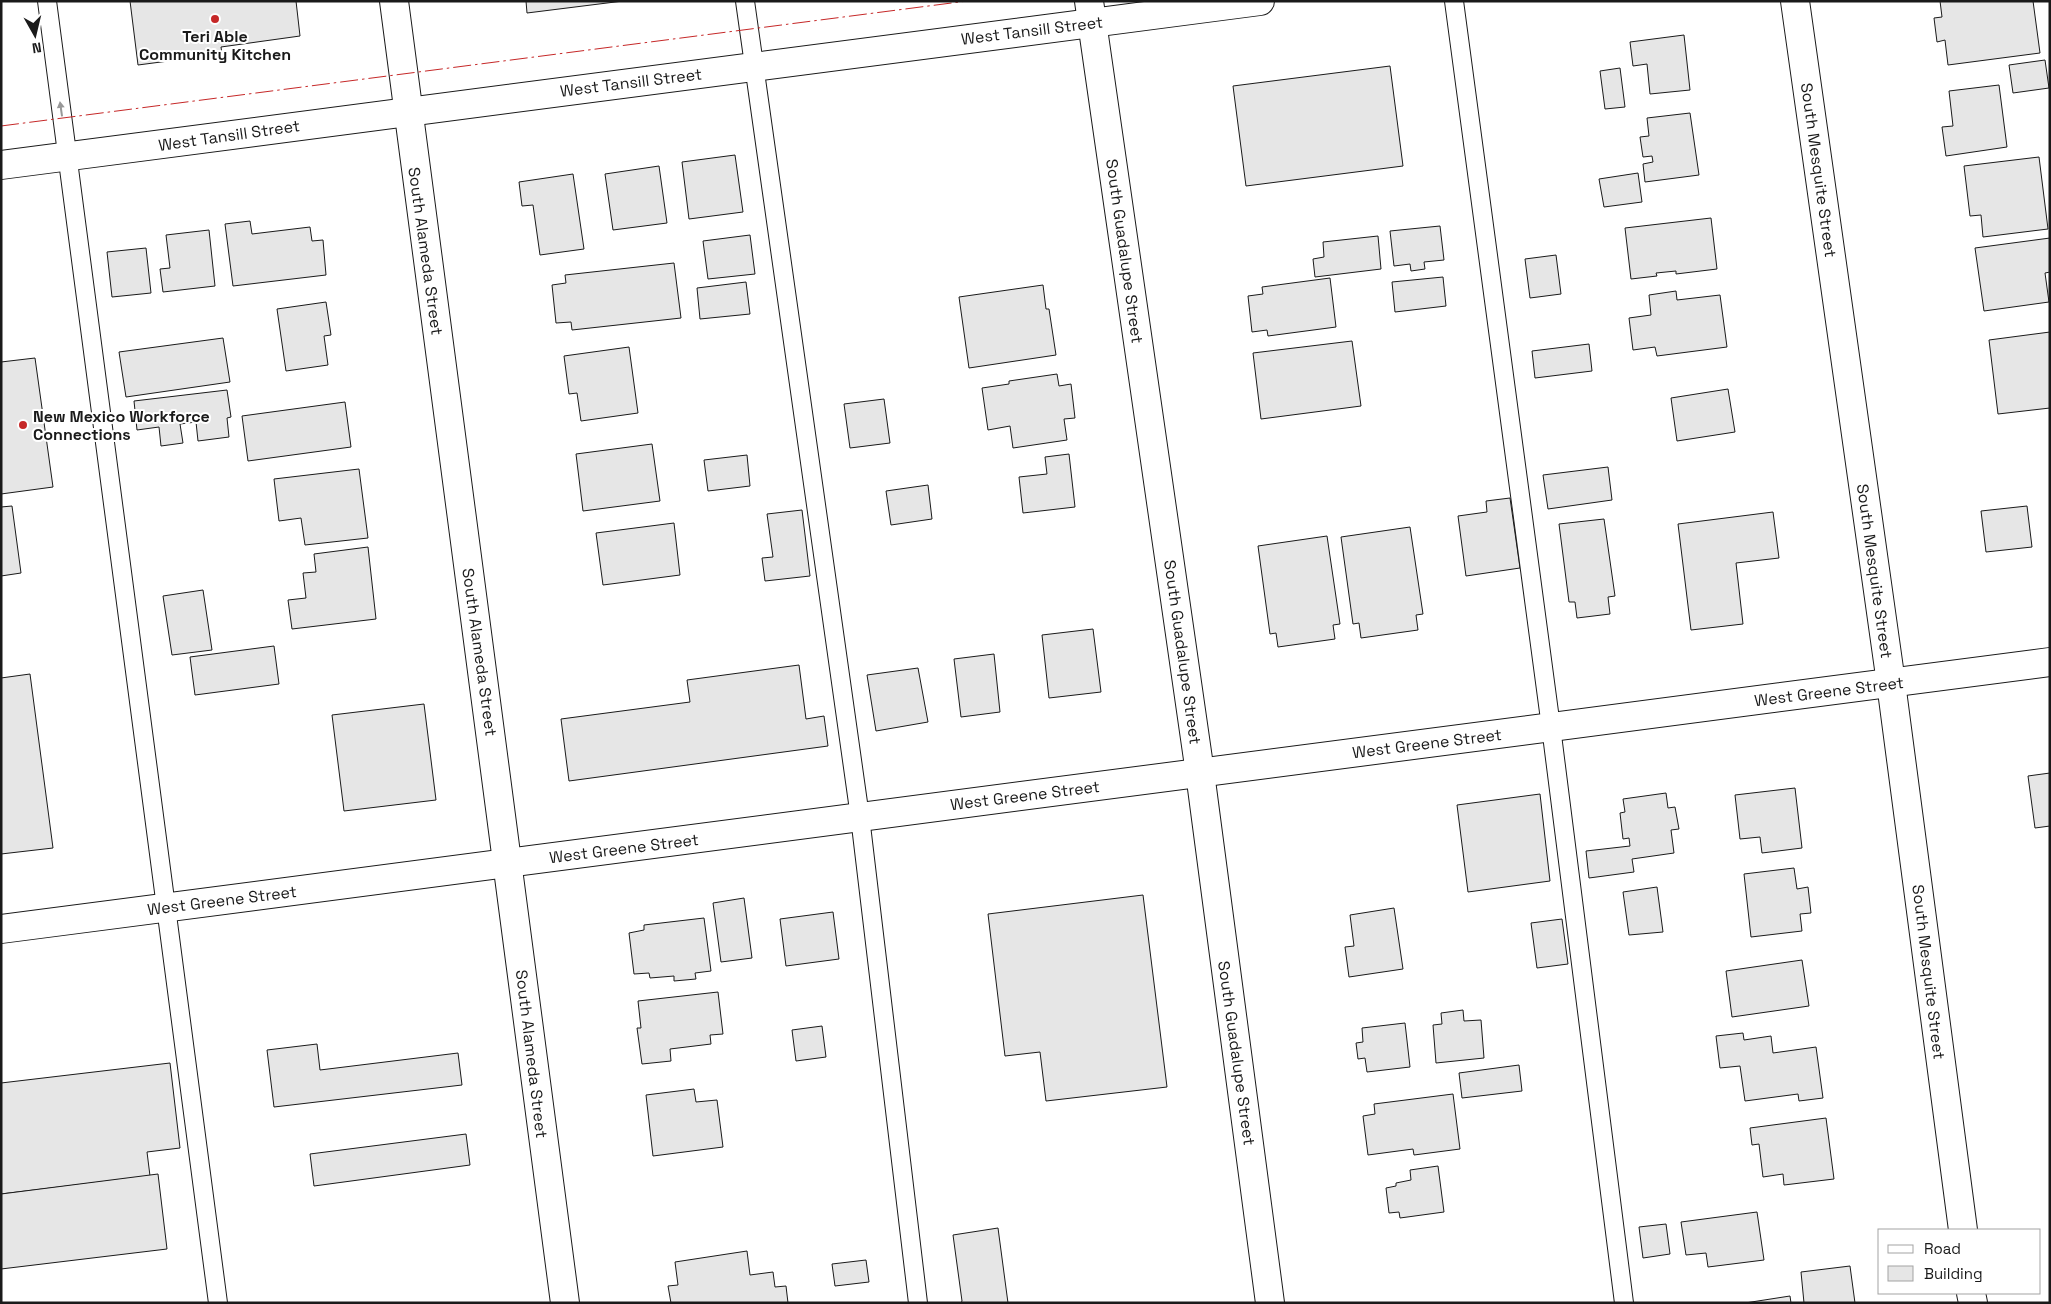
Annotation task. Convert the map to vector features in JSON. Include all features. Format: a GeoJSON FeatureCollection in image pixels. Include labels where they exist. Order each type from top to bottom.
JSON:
{"type":"FeatureCollection","features":[{"type":"Feature","properties":{"kind":"street","name":"South Alameda Street"},"geometry":{"type":"LineString","coordinates":[[394,1],[565,1303]]}},
{"type":"Feature","properties":{"kind":"street","name":"West Tansill Street"},"geometry":{"type":"LineString","coordinates":[[1,165],[753,66],[1090,12],[1260,1]]}},
{"type":"Feature","properties":{"kind":"street","name":"South Mesquite Street"},"geometry":{"type":"LineString","coordinates":[[1795,1],[1891,683],[1963,1229]]}},
{"type":"Feature","properties":{"kind":"street","name":"South Guadalupe Street"},"geometry":{"type":"LineString","coordinates":[[1090,12],[1200,773],[1270,1303]]}},
{"type":"Feature","properties":{"kind":"street","name":"West Greene Street"},"geometry":{"type":"LineString","coordinates":[[1,929],[2050,662]]}},
{"type":"Feature","properties":{"kind":"lane"},"geometry":{"type":"LineString","coordinates":[[47,1],[218,1303]]}},
{"type":"Feature","properties":{"kind":"lane"},"geometry":{"type":"LineString","coordinates":[[745,1],[860,817],[918,1303]]}},
{"type":"Feature","properties":{"kind":"lane"},"geometry":{"type":"LineString","coordinates":[[1454,1],[1624,1303]]}},
{"type":"Feature","properties":{"kind":"building","name":"Teri Able Community Kitchen"},"geometry":{"type":"Polygon","coordinates":[[[130,1],[296,1],[300,36],[221,47],[222,54],[138,65],[130,1]]]}},
{"type":"Feature","properties":{"kind":"building"},"geometry":{"type":"Polygon","coordinates":[[[526,1],[623,1],[527,13],[526,1]]]}},
{"type":"Feature","properties":{"kind":"building"},"geometry":{"type":"Polygon","coordinates":[[[1940,1],[2033,1],[2040,53],[1948,65],[1945,40],[1937,42],[1934,18],[1942,17],[1940,1]]]}},
{"type":"Feature","properties":{"kind":"building"},"geometry":{"type":"Polygon","coordinates":[[[1684,35],[1690,90],[1650,94],[1647,64],[1633,66],[1630,42],[1684,35]]]}},
{"type":"Feature","properties":{"kind":"building"},"geometry":{"type":"Polygon","coordinates":[[[2045,60],[2049,88],[2013,93],[2009,65],[2045,60]]]}},
{"type":"Feature","properties":{"kind":"building"},"geometry":{"type":"Polygon","coordinates":[[[1390,66],[1403,166],[1246,186],[1233,86],[1390,66]]]}},
{"type":"Feature","properties":{"kind":"building"},"geometry":{"type":"Polygon","coordinates":[[[1620,68],[1625,107],[1605,109],[1600,71],[1620,68]]]}},
{"type":"Feature","properties":{"kind":"building"},"geometry":{"type":"Polygon","coordinates":[[[1999,85],[2007,147],[1946,156],[1942,127],[1953,126],[1949,91],[1999,85]]]}},
{"type":"Feature","properties":{"kind":"building"},"geometry":{"type":"Polygon","coordinates":[[[1690,113],[1699,175],[1645,182],[1643,164],[1653,162],[1652,156],[1643,157],[1640,137],[1649,136],[1647,118],[1690,113]]]}},
{"type":"Feature","properties":{"kind":"building"},"geometry":{"type":"Polygon","coordinates":[[[735,155],[743,212],[689,219],[682,162],[735,155]]]}},
{"type":"Feature","properties":{"kind":"building"},"geometry":{"type":"Polygon","coordinates":[[[2039,157],[2048,229],[1983,237],[1981,215],[1970,216],[1964,166],[2039,157]]]}},
{"type":"Feature","properties":{"kind":"building"},"geometry":{"type":"Polygon","coordinates":[[[659,166],[667,223],[613,230],[605,174],[659,166]]]}},
{"type":"Feature","properties":{"kind":"building"},"geometry":{"type":"Polygon","coordinates":[[[1638,173],[1642,202],[1604,207],[1599,179],[1638,173]]]}},
{"type":"Feature","properties":{"kind":"building"},"geometry":{"type":"Polygon","coordinates":[[[573,174],[584,249],[540,255],[533,205],[522,206],[519,182],[573,174]]]}},
{"type":"Feature","properties":{"kind":"building"},"geometry":{"type":"Polygon","coordinates":[[[1711,218],[1717,269],[1676,274],[1676,271],[1656,273],[1657,276],[1631,279],[1625,228],[1711,218]]]}},
{"type":"Feature","properties":{"kind":"building"},"geometry":{"type":"Polygon","coordinates":[[[250,221],[252,234],[310,227],[312,241],[323,240],[326,275],[233,286],[225,224],[250,221]]]}},
{"type":"Feature","properties":{"kind":"building"},"geometry":{"type":"Polygon","coordinates":[[[1440,226],[1444,260],[1424,262],[1425,269],[1411,271],[1410,264],[1394,266],[1390,231],[1440,226]]]}},
{"type":"Feature","properties":{"kind":"building"},"geometry":{"type":"Polygon","coordinates":[[[209,230],[215,286],[163,292],[160,269],[170,268],[166,235],[209,230]]]}},
{"type":"Feature","properties":{"kind":"building"},"geometry":{"type":"Polygon","coordinates":[[[750,235],[755,274],[708,279],[703,241],[750,235]]]}},
{"type":"Feature","properties":{"kind":"building"},"geometry":{"type":"Polygon","coordinates":[[[1378,236],[1381,269],[1315,277],[1313,259],[1324,257],[1323,242],[1378,236]]]}},
{"type":"Feature","properties":{"kind":"building"},"geometry":{"type":"Polygon","coordinates":[[[2050,238],[2050,272],[2045,273],[2049,302],[1984,311],[1975,248],[2050,238]]]}},
{"type":"Feature","properties":{"kind":"building"},"geometry":{"type":"Polygon","coordinates":[[[146,248],[151,293],[112,297],[107,252],[146,248]]]}},
{"type":"Feature","properties":{"kind":"building"},"geometry":{"type":"Polygon","coordinates":[[[1556,255],[1561,294],[1530,298],[1525,259],[1556,255]]]}},
{"type":"Feature","properties":{"kind":"building"},"geometry":{"type":"Polygon","coordinates":[[[674,263],[681,318],[572,330],[571,322],[556,323],[552,285],[566,283],[565,275],[674,263]]]}},
{"type":"Feature","properties":{"kind":"building"},"geometry":{"type":"Polygon","coordinates":[[[1443,277],[1446,306],[1395,312],[1392,282],[1443,277]]]}},
{"type":"Feature","properties":{"kind":"building"},"geometry":{"type":"Polygon","coordinates":[[[1330,278],[1336,327],[1268,336],[1267,330],[1252,332],[1248,296],[1263,294],[1262,287],[1330,278]]]}},
{"type":"Feature","properties":{"kind":"building"},"geometry":{"type":"Polygon","coordinates":[[[746,282],[750,314],[700,319],[697,288],[746,282]]]}},
{"type":"Feature","properties":{"kind":"building"},"geometry":{"type":"Polygon","coordinates":[[[1043,285],[1046,309],[1049,309],[1056,355],[969,368],[959,297],[1043,285]]]}},
{"type":"Feature","properties":{"kind":"building"},"geometry":{"type":"Polygon","coordinates":[[[1676,291],[1677,300],[1720,295],[1727,347],[1657,356],[1655,347],[1633,350],[1629,318],[1651,315],[1649,295],[1676,291]]]}},
{"type":"Feature","properties":{"kind":"building"},"geometry":{"type":"Polygon","coordinates":[[[326,302],[331,335],[324,336],[328,365],[286,371],[277,309],[326,302]]]}},
{"type":"Feature","properties":{"kind":"building"},"geometry":{"type":"Polygon","coordinates":[[[2050,332],[2050,408],[1998,414],[1989,340],[2050,332]]]}},
{"type":"Feature","properties":{"kind":"building"},"geometry":{"type":"Polygon","coordinates":[[[223,338],[230,382],[126,397],[119,352],[223,338]]]}},
{"type":"Feature","properties":{"kind":"building"},"geometry":{"type":"Polygon","coordinates":[[[1352,341],[1361,406],[1261,419],[1253,353],[1352,341]]]}},
{"type":"Feature","properties":{"kind":"building"},"geometry":{"type":"Polygon","coordinates":[[[1589,344],[1592,371],[1535,378],[1532,351],[1589,344]]]}},
{"type":"Feature","properties":{"kind":"building"},"geometry":{"type":"Polygon","coordinates":[[[629,347],[638,413],[581,421],[577,393],[569,394],[564,356],[629,347]]]}},
{"type":"Feature","properties":{"kind":"building","name":"New Mexico Workforce Connections"},"geometry":{"type":"Polygon","coordinates":[[[35,358],[53,487],[1,494],[1,362],[35,358]]]}},
{"type":"Feature","properties":{"kind":"building"},"geometry":{"type":"Polygon","coordinates":[[[1057,374],[1059,386],[1071,384],[1075,418],[1064,419],[1067,440],[1013,448],[1010,426],[988,430],[982,388],[1009,384],[1009,381],[1057,374]]]}},
{"type":"Feature","properties":{"kind":"building"},"geometry":{"type":"Polygon","coordinates":[[[1728,389],[1735,432],[1677,441],[1671,398],[1728,389]]]}},
{"type":"Feature","properties":{"kind":"building"},"geometry":{"type":"Polygon","coordinates":[[[227,390],[231,417],[227,418],[229,437],[198,441],[196,422],[180,424],[183,443],[161,446],[159,427],[137,430],[134,401],[227,390]]]}},
{"type":"Feature","properties":{"kind":"building"},"geometry":{"type":"Polygon","coordinates":[[[884,399],[890,443],[850,448],[844,404],[884,399]]]}},
{"type":"Feature","properties":{"kind":"building"},"geometry":{"type":"Polygon","coordinates":[[[345,402],[351,447],[248,461],[242,416],[345,402]]]}},
{"type":"Feature","properties":{"kind":"building"},"geometry":{"type":"Polygon","coordinates":[[[652,444],[660,501],[583,511],[576,454],[652,444]]]}},
{"type":"Feature","properties":{"kind":"building"},"geometry":{"type":"Polygon","coordinates":[[[1069,454],[1075,507],[1023,513],[1019,477],[1047,474],[1045,457],[1069,454]]]}},
{"type":"Feature","properties":{"kind":"building"},"geometry":{"type":"Polygon","coordinates":[[[747,455],[750,486],[708,491],[704,460],[747,455]]]}},
{"type":"Feature","properties":{"kind":"building"},"geometry":{"type":"Polygon","coordinates":[[[1608,467],[1612,500],[1548,509],[1543,475],[1608,467]]]}},
{"type":"Feature","properties":{"kind":"building"},"geometry":{"type":"Polygon","coordinates":[[[359,469],[368,538],[305,545],[301,518],[279,521],[274,479],[359,469]]]}},
{"type":"Feature","properties":{"kind":"building"},"geometry":{"type":"Polygon","coordinates":[[[928,485],[932,519],[891,525],[886,491],[928,485]]]}},
{"type":"Feature","properties":{"kind":"building"},"geometry":{"type":"Polygon","coordinates":[[[1510,498],[1520,568],[1466,576],[1458,516],[1487,512],[1486,501],[1510,498]]]}},
{"type":"Feature","properties":{"kind":"building"},"geometry":{"type":"Polygon","coordinates":[[[12,506],[21,573],[1,576],[1,507],[12,506]]]}},
{"type":"Feature","properties":{"kind":"building"},"geometry":{"type":"Polygon","coordinates":[[[2027,506],[2032,547],[1986,552],[1981,511],[2027,506]]]}},
{"type":"Feature","properties":{"kind":"building"},"geometry":{"type":"Polygon","coordinates":[[[802,510],[810,576],[765,581],[762,558],[773,557],[767,514],[802,510]]]}},
{"type":"Feature","properties":{"kind":"building"},"geometry":{"type":"Polygon","coordinates":[[[1773,512],[1779,558],[1736,563],[1743,624],[1691,630],[1678,524],[1773,512]]]}},
{"type":"Feature","properties":{"kind":"building"},"geometry":{"type":"Polygon","coordinates":[[[1604,519],[1615,596],[1608,597],[1610,614],[1577,618],[1575,602],[1569,602],[1559,524],[1604,519]]]}},
{"type":"Feature","properties":{"kind":"building"},"geometry":{"type":"Polygon","coordinates":[[[674,523],[680,575],[603,585],[596,533],[674,523]]]}},
{"type":"Feature","properties":{"kind":"building"},"geometry":{"type":"Polygon","coordinates":[[[1410,527],[1423,614],[1416,615],[1418,630],[1361,638],[1359,623],[1353,624],[1341,537],[1410,527]]]}},
{"type":"Feature","properties":{"kind":"building"},"geometry":{"type":"Polygon","coordinates":[[[1327,536],[1340,624],[1333,625],[1335,639],[1278,647],[1276,633],[1270,634],[1258,546],[1327,536]]]}},
{"type":"Feature","properties":{"kind":"building"},"geometry":{"type":"Polygon","coordinates":[[[368,547],[376,619],[292,629],[288,600],[306,598],[303,573],[316,572],[314,554],[368,547]]]}},
{"type":"Feature","properties":{"kind":"building"},"geometry":{"type":"Polygon","coordinates":[[[203,590],[212,650],[172,655],[163,596],[203,590]]]}},
{"type":"Feature","properties":{"kind":"building"},"geometry":{"type":"Polygon","coordinates":[[[1093,629],[1101,692],[1049,698],[1042,635],[1093,629]]]}},
{"type":"Feature","properties":{"kind":"building"},"geometry":{"type":"Polygon","coordinates":[[[274,646],[279,684],[195,695],[190,657],[274,646]]]}},
{"type":"Feature","properties":{"kind":"building"},"geometry":{"type":"Polygon","coordinates":[[[994,654],[1000,712],[961,717],[954,659],[994,654]]]}},
{"type":"Feature","properties":{"kind":"building"},"geometry":{"type":"Polygon","coordinates":[[[799,665],[806,719],[824,716],[828,746],[569,781],[561,719],[690,702],[687,680],[799,665]]]}},
{"type":"Feature","properties":{"kind":"building"},"geometry":{"type":"Polygon","coordinates":[[[918,668],[928,722],[876,731],[867,675],[918,668]]]}},
{"type":"Feature","properties":{"kind":"building"},"geometry":{"type":"Polygon","coordinates":[[[30,674],[53,848],[1,854],[1,678],[30,674]]]}},
{"type":"Feature","properties":{"kind":"building"},"geometry":{"type":"Polygon","coordinates":[[[424,704],[436,800],[344,811],[332,715],[424,704]]]}},
{"type":"Feature","properties":{"kind":"building"},"geometry":{"type":"Polygon","coordinates":[[[2050,773],[2050,826],[2035,828],[2028,776],[2050,773]]]}},
{"type":"Feature","properties":{"kind":"building"},"geometry":{"type":"Polygon","coordinates":[[[1795,788],[1802,848],[1762,853],[1760,837],[1740,839],[1735,795],[1795,788]]]}},
{"type":"Feature","properties":{"kind":"building"},"geometry":{"type":"Polygon","coordinates":[[[1666,793],[1668,808],[1675,807],[1679,829],[1671,830],[1674,853],[1632,859],[1634,872],[1589,878],[1586,851],[1630,846],[1629,838],[1623,839],[1620,813],[1625,812],[1623,799],[1666,793]]]}},
{"type":"Feature","properties":{"kind":"building"},"geometry":{"type":"Polygon","coordinates":[[[1540,794],[1550,881],[1468,892],[1457,805],[1540,794]]]}},
{"type":"Feature","properties":{"kind":"building"},"geometry":{"type":"Polygon","coordinates":[[[1794,868],[1797,889],[1808,887],[1811,913],[1800,914],[1802,931],[1751,937],[1744,874],[1794,868]]]}},
{"type":"Feature","properties":{"kind":"building"},"geometry":{"type":"Polygon","coordinates":[[[1657,887],[1663,932],[1629,935],[1623,892],[1657,887]]]}},
{"type":"Feature","properties":{"kind":"building"},"geometry":{"type":"Polygon","coordinates":[[[1143,895],[1167,1087],[1046,1101],[1040,1052],[1005,1056],[988,914],[1143,895]]]}},
{"type":"Feature","properties":{"kind":"building"},"geometry":{"type":"Polygon","coordinates":[[[744,898],[752,958],[721,962],[713,903],[744,898]]]}},
{"type":"Feature","properties":{"kind":"building"},"geometry":{"type":"Polygon","coordinates":[[[1394,908],[1403,969],[1349,977],[1345,947],[1354,946],[1350,915],[1394,908]]]}},
{"type":"Feature","properties":{"kind":"building"},"geometry":{"type":"Polygon","coordinates":[[[833,912],[839,959],[786,966],[780,919],[833,912]]]}},
{"type":"Feature","properties":{"kind":"building"},"geometry":{"type":"Polygon","coordinates":[[[704,918],[711,971],[695,973],[696,979],[674,981],[674,976],[650,978],[649,973],[634,974],[629,933],[644,930],[644,925],[704,918]]]}},
{"type":"Feature","properties":{"kind":"building"},"geometry":{"type":"Polygon","coordinates":[[[1562,919],[1568,964],[1537,968],[1531,923],[1562,919]]]}},
{"type":"Feature","properties":{"kind":"building"},"geometry":{"type":"Polygon","coordinates":[[[1802,960],[1809,1006],[1732,1017],[1726,971],[1802,960]]]}},
{"type":"Feature","properties":{"kind":"building"},"geometry":{"type":"Polygon","coordinates":[[[718,992],[723,1034],[710,1035],[711,1044],[670,1049],[671,1061],[642,1064],[637,1028],[641,1028],[638,1001],[718,992]]]}},
{"type":"Feature","properties":{"kind":"building"},"geometry":{"type":"Polygon","coordinates":[[[1463,1010],[1464,1021],[1481,1020],[1484,1058],[1436,1063],[1433,1025],[1442,1024],[1441,1013],[1463,1010]]]}},
{"type":"Feature","properties":{"kind":"building"},"geometry":{"type":"Polygon","coordinates":[[[1405,1023],[1410,1067],[1367,1072],[1365,1058],[1358,1059],[1356,1043],[1363,1042],[1362,1028],[1405,1023]]]}},
{"type":"Feature","properties":{"kind":"building"},"geometry":{"type":"Polygon","coordinates":[[[822,1026],[826,1057],[796,1061],[792,1030],[822,1026]]]}},
{"type":"Feature","properties":{"kind":"building"},"geometry":{"type":"Polygon","coordinates":[[[1743,1033],[1744,1040],[1771,1036],[1773,1053],[1816,1047],[1823,1098],[1799,1101],[1798,1094],[1745,1101],[1740,1066],[1720,1068],[1716,1036],[1743,1033]]]}},
{"type":"Feature","properties":{"kind":"building"},"geometry":{"type":"Polygon","coordinates":[[[317,1044],[320,1070],[458,1053],[462,1085],[274,1107],[267,1050],[317,1044]]]}},
{"type":"Feature","properties":{"kind":"building"},"geometry":{"type":"Polygon","coordinates":[[[170,1063],[180,1148],[147,1152],[150,1176],[1,1194],[1,1083],[170,1063]]]}},
{"type":"Feature","properties":{"kind":"building"},"geometry":{"type":"Polygon","coordinates":[[[1519,1065],[1522,1091],[1462,1098],[1459,1073],[1519,1065]]]}},
{"type":"Feature","properties":{"kind":"building"},"geometry":{"type":"Polygon","coordinates":[[[694,1089],[696,1102],[717,1100],[723,1147],[653,1156],[646,1095],[694,1089]]]}},
{"type":"Feature","properties":{"kind":"building"},"geometry":{"type":"Polygon","coordinates":[[[1453,1094],[1460,1149],[1414,1155],[1413,1149],[1368,1155],[1363,1116],[1375,1114],[1374,1104],[1453,1094]]]}},
{"type":"Feature","properties":{"kind":"building"},"geometry":{"type":"Polygon","coordinates":[[[1826,1118],[1834,1179],[1784,1185],[1783,1174],[1763,1177],[1759,1144],[1752,1145],[1750,1128],[1826,1118]]]}},
{"type":"Feature","properties":{"kind":"building"},"geometry":{"type":"Polygon","coordinates":[[[466,1134],[470,1165],[314,1186],[310,1154],[466,1134]]]}},
{"type":"Feature","properties":{"kind":"building"},"geometry":{"type":"Polygon","coordinates":[[[1438,1166],[1444,1212],[1400,1218],[1399,1212],[1389,1213],[1386,1188],[1396,1186],[1396,1183],[1411,1180],[1410,1170],[1438,1166]]]}},
{"type":"Feature","properties":{"kind":"building"},"geometry":{"type":"Polygon","coordinates":[[[158,1174],[167,1249],[1,1269],[1,1194],[158,1174]]]}},
{"type":"Feature","properties":{"kind":"building"},"geometry":{"type":"Polygon","coordinates":[[[1757,1212],[1764,1260],[1708,1267],[1706,1253],[1686,1255],[1681,1222],[1757,1212]]]}},
{"type":"Feature","properties":{"kind":"building"},"geometry":{"type":"Polygon","coordinates":[[[1666,1224],[1670,1254],[1643,1258],[1639,1227],[1666,1224]]]}},
{"type":"Feature","properties":{"kind":"building"},"geometry":{"type":"Polygon","coordinates":[[[998,1228],[1008,1303],[961,1303],[953,1235],[998,1228]]]}},
{"type":"Feature","properties":{"kind":"building"},"geometry":{"type":"Polygon","coordinates":[[[747,1251],[750,1275],[773,1272],[775,1287],[786,1286],[788,1303],[671,1303],[668,1286],[678,1285],[675,1262],[747,1251]]]}},
{"type":"Feature","properties":{"kind":"building"},"geometry":{"type":"Polygon","coordinates":[[[866,1260],[869,1282],[835,1286],[832,1264],[866,1260]]]}},
{"type":"Feature","properties":{"kind":"building"},"geometry":{"type":"Polygon","coordinates":[[[1850,1266],[1855,1303],[1804,1303],[1801,1272],[1850,1266]]]}},
{"type":"Feature","properties":{"kind":"building"},"geometry":{"type":"Polygon","coordinates":[[[1790,1296],[1791,1303],[1745,1303],[1790,1296]]]}},
{"type":"Feature","properties":{"kind":"power"},"geometry":{"type":"LineString","coordinates":[[1,126],[967,1]]}},
{"type":"Feature","properties":{"kind":"place","name":"Teri Able Community Kitchen"},"geometry":{"type":"Point","coordinates":[215,19]}},
{"type":"Feature","properties":{"kind":"place","name":"New Mexico Workforce Connections"},"geometry":{"type":"Point","coordinates":[23,425]}}]}
